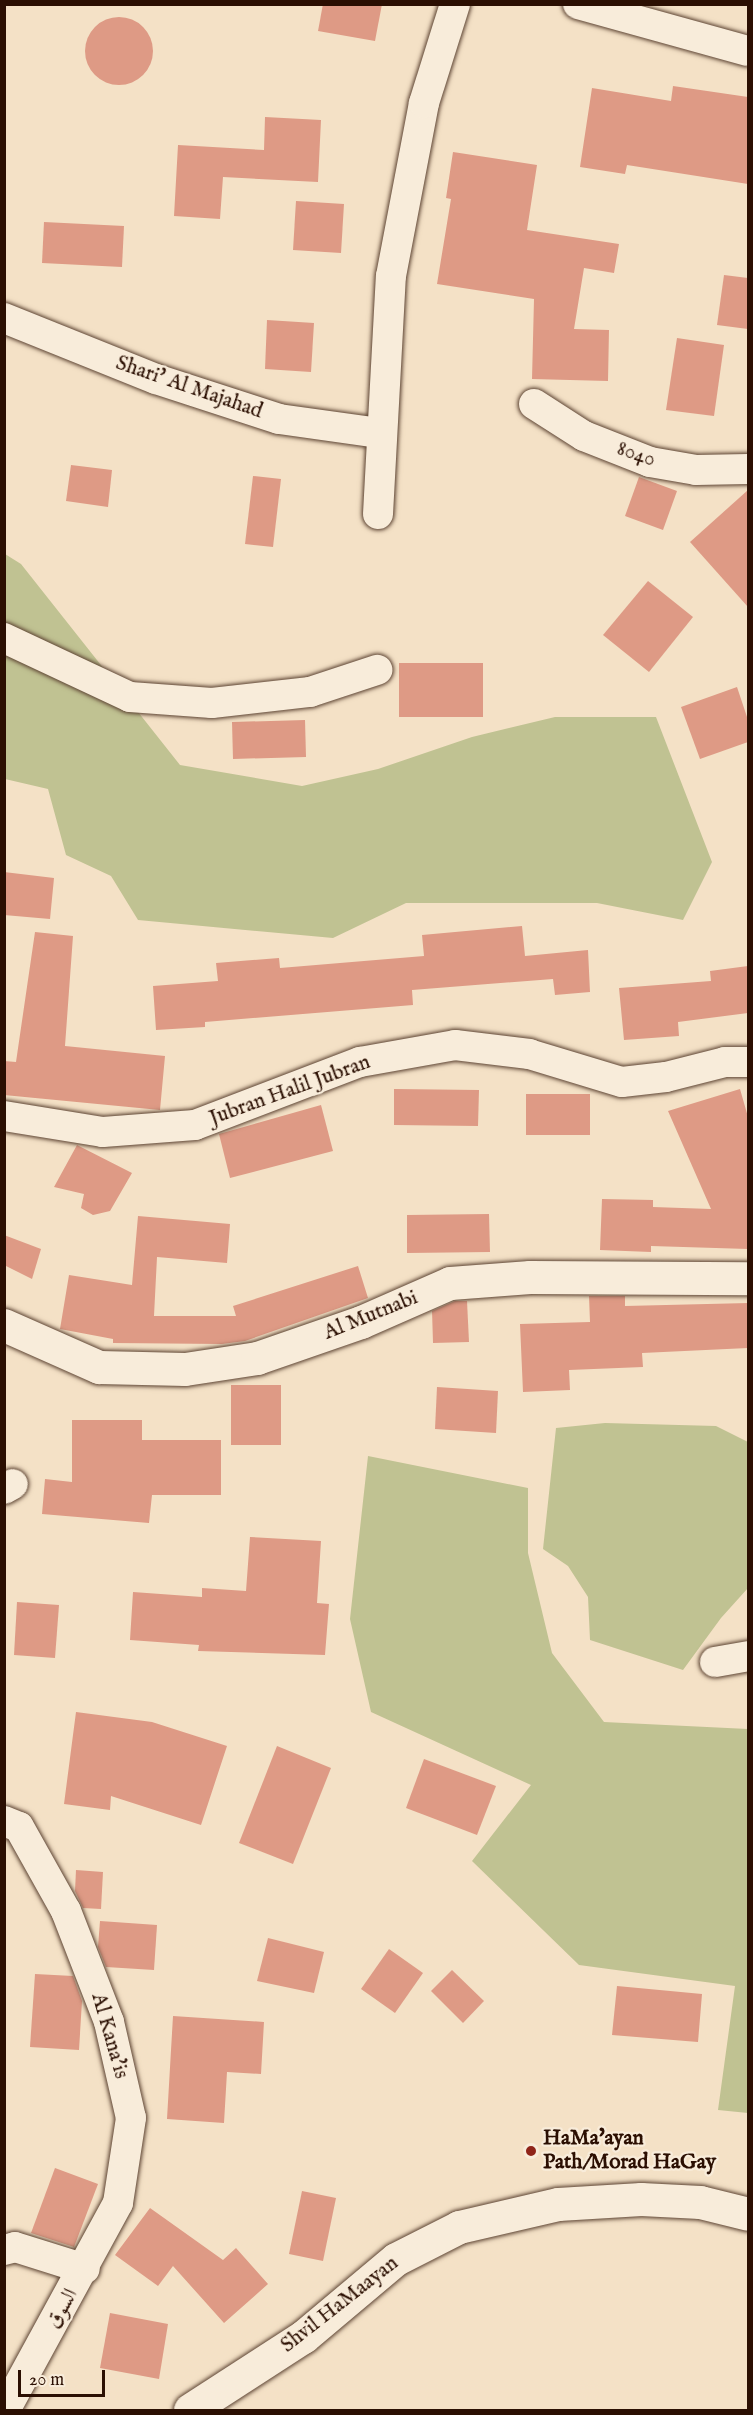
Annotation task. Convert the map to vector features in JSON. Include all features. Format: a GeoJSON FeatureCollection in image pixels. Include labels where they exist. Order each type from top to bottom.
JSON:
{"type":"FeatureCollection","features":[{"type":"Feature","properties":{"kind":"street"},"geometry":{"type":"LineString","coordinates":[[378,514],[380,433],[391,276],[424,103],[455,4]]}},
{"type":"Feature","properties":{"kind":"street"},"geometry":{"type":"LineString","coordinates":[[578,4],[748,51]]}},
{"type":"Feature","properties":{"kind":"street","name":"Shari' Al Majahad"},"geometry":{"type":"LineString","coordinates":[[4,318],[156,379],[279,419],[380,433]]}},
{"type":"Feature","properties":{"kind":"street","name":"8040"},"geometry":{"type":"LineString","coordinates":[[534,404],[584,436],[650,462],[696,470],[748,469]]}},
{"type":"Feature","properties":{"kind":"street"},"geometry":{"type":"LineString","coordinates":[[4,638],[130,696],[141,698],[212,703],[310,692],[377,670]]}},
{"type":"Feature","properties":{"kind":"street","name":"Jubran Halil Jubran"},"geometry":{"type":"LineString","coordinates":[[4,1116],[103,1132],[195,1125],[360,1062],[455,1045],[529,1054],[622,1082],[666,1077],[725,1062],[748,1062]]}},
{"type":"Feature","properties":{"kind":"street","name":"Al Mutnabi"},"geometry":{"type":"LineString","coordinates":[[4,1325],[99,1366],[185,1369],[257,1358],[361,1322],[450,1283],[530,1277],[748,1278]]}},
{"type":"Feature","properties":{"kind":"street"},"geometry":{"type":"LineString","coordinates":[[715,1662],[748,1656]]}},
{"type":"Feature","properties":{"kind":"street","name":"Al Kana'is"},"geometry":{"type":"LineString","coordinates":[[4,1821],[19,1827],[66,1911],[109,2022],[131,2118],[118,2203],[85,2270]]}},
{"type":"Feature","properties":{"kind":"street","name":"Shvil HaMaayan"},"geometry":{"type":"LineString","coordinates":[[190,2410],[303,2337],[396,2259],[459,2227],[558,2204],[641,2199],[700,2202],[748,2214]]}},
{"type":"Feature","properties":{"kind":"street"},"geometry":{"type":"LineString","coordinates":[[4,2250],[15,2247],[85,2270]]}},
{"type":"Feature","properties":{"kind":"street","name":"السوق"},"geometry":{"type":"LineString","coordinates":[[5,2410],[85,2270]]}},
{"type":"Feature","properties":{"kind":"green space"},"geometry":{"type":"Polygon","coordinates":[[[5,554],[21,564],[180,765],[302,786],[378,769],[472,737],[555,717],[656,717],[712,862],[683,920],[597,903],[406,903],[333,938],[138,920],[111,876],[66,855],[48,789],[5,779],[5,554]]]}},
{"type":"Feature","properties":{"kind":"green space"},"geometry":{"type":"Polygon","coordinates":[[[605,1423],[716,1426],[748,1442],[748,1588],[721,1618],[683,1670],[590,1640],[588,1597],[568,1566],[543,1549],[556,1428],[605,1423]]]}},
{"type":"Feature","properties":{"kind":"green space"},"geometry":{"type":"Polygon","coordinates":[[[368,1456],[528,1488],[528,1553],[552,1653],[604,1722],[748,1729],[748,2113],[718,2110],[735,1986],[579,1965],[472,1861],[531,1785],[371,1712],[350,1619],[368,1456]]]}},
{"type":"Feature","properties":{"kind":"building"},"geometry":{"type":"Polygon","coordinates":[[[323,4],[382,4],[375,41],[318,31],[323,4]]]}},
{"type":"Feature","properties":{"kind":"building"},"geometry":{"type":"Polygon","coordinates":[[[112,17],[126,17],[138,22],[148,32],[153,51],[148,70],[138,80],[126,85],[112,85],[100,80],[90,70],[85,58],[85,44],[90,32],[100,22],[112,17]]]}},
{"type":"Feature","properties":{"kind":"building"},"geometry":{"type":"Polygon","coordinates":[[[673,86],[748,97],[748,184],[627,165],[625,174],[580,167],[592,88],[671,101],[673,86]]]}},
{"type":"Feature","properties":{"kind":"building"},"geometry":{"type":"Polygon","coordinates":[[[265,117],[321,120],[318,182],[223,177],[220,219],[174,216],[178,145],[264,150],[265,117]]]}},
{"type":"Feature","properties":{"kind":"building"},"geometry":{"type":"Polygon","coordinates":[[[453,152],[537,165],[527,230],[619,244],[614,273],[584,268],[574,329],[609,330],[608,381],[532,379],[534,299],[437,284],[451,199],[446,198],[453,152]]]}},
{"type":"Feature","properties":{"kind":"building"},"geometry":{"type":"Polygon","coordinates":[[[296,201],[344,204],[341,253],[293,250],[296,201]]]}},
{"type":"Feature","properties":{"kind":"building"},"geometry":{"type":"Polygon","coordinates":[[[44,222],[124,226],[122,267],[42,263],[44,222]]]}},
{"type":"Feature","properties":{"kind":"building"},"geometry":{"type":"Polygon","coordinates":[[[724,275],[748,278],[748,329],[717,325],[724,275]]]}},
{"type":"Feature","properties":{"kind":"building"},"geometry":{"type":"Polygon","coordinates":[[[267,320],[314,323],[311,372],[265,369],[267,320]]]}},
{"type":"Feature","properties":{"kind":"building"},"geometry":{"type":"Polygon","coordinates":[[[677,338],[724,345],[714,416],[666,410],[677,338]]]}},
{"type":"Feature","properties":{"kind":"building"},"geometry":{"type":"Polygon","coordinates":[[[71,465],[112,470],[108,507],[66,501],[71,465]]]}},
{"type":"Feature","properties":{"kind":"building"},"geometry":{"type":"Polygon","coordinates":[[[253,476],[281,479],[273,547],[245,544],[253,476]]]}},
{"type":"Feature","properties":{"kind":"building"},"geometry":{"type":"Polygon","coordinates":[[[639,477],[677,491],[663,530],[625,516],[639,477]]]}},
{"type":"Feature","properties":{"kind":"building"},"geometry":{"type":"Polygon","coordinates":[[[748,490],[748,607],[690,542],[748,490]]]}},
{"type":"Feature","properties":{"kind":"building"},"geometry":{"type":"Polygon","coordinates":[[[648,581],[693,617],[649,672],[603,635],[648,581]]]}},
{"type":"Feature","properties":{"kind":"building"},"geometry":{"type":"Polygon","coordinates":[[[399,663],[483,663],[483,717],[399,717],[399,663]]]}},
{"type":"Feature","properties":{"kind":"building"},"geometry":{"type":"Polygon","coordinates":[[[737,687],[748,720],[748,742],[700,759],[681,707],[737,687]]]}},
{"type":"Feature","properties":{"kind":"building"},"geometry":{"type":"Polygon","coordinates":[[[305,720],[306,757],[233,759],[232,722],[305,720]]]}},
{"type":"Feature","properties":{"kind":"building"},"geometry":{"type":"Polygon","coordinates":[[[4,872],[54,878],[50,919],[4,915],[4,872]]]}},
{"type":"Feature","properties":{"kind":"building"},"geometry":{"type":"Polygon","coordinates":[[[522,926],[525,956],[588,950],[590,992],[555,995],[553,979],[412,990],[413,1005],[205,1022],[205,1027],[156,1030],[153,986],[218,981],[216,963],[279,958],[280,968],[424,956],[422,935],[522,926]]]}},
{"type":"Feature","properties":{"kind":"building"},"geometry":{"type":"Polygon","coordinates":[[[35,932],[73,936],[65,1046],[165,1056],[160,1110],[4,1095],[4,1061],[16,1062],[35,932]]]}},
{"type":"Feature","properties":{"kind":"building"},"geometry":{"type":"Polygon","coordinates":[[[748,966],[748,1013],[678,1022],[679,1036],[624,1040],[619,988],[711,981],[710,971],[748,966]]]}},
{"type":"Feature","properties":{"kind":"building"},"geometry":{"type":"Polygon","coordinates":[[[394,1089],[479,1090],[478,1126],[394,1125],[394,1089]]]}},
{"type":"Feature","properties":{"kind":"building"},"geometry":{"type":"Polygon","coordinates":[[[740,1089],[748,1117],[748,1249],[651,1246],[651,1252],[600,1250],[602,1199],[653,1200],[653,1207],[711,1209],[668,1111],[740,1089]]]}},
{"type":"Feature","properties":{"kind":"building"},"geometry":{"type":"Polygon","coordinates":[[[526,1094],[590,1094],[590,1135],[526,1135],[526,1094]]]}},
{"type":"Feature","properties":{"kind":"building"},"geometry":{"type":"Polygon","coordinates":[[[321,1105],[333,1151],[230,1178],[219,1134],[321,1105]]]}},
{"type":"Feature","properties":{"kind":"building"},"geometry":{"type":"Polygon","coordinates":[[[77,1145],[132,1173],[110,1211],[93,1215],[81,1208],[84,1194],[54,1187],[77,1145]]]}},
{"type":"Feature","properties":{"kind":"building"},"geometry":{"type":"Polygon","coordinates":[[[489,1214],[490,1252],[407,1253],[407,1215],[489,1214]]]}},
{"type":"Feature","properties":{"kind":"building"},"geometry":{"type":"Polygon","coordinates":[[[138,1216],[230,1224],[227,1263],[157,1257],[154,1316],[236,1316],[233,1306],[358,1266],[368,1298],[245,1341],[222,1344],[113,1343],[113,1339],[60,1329],[69,1275],[132,1285],[138,1216]]]}},
{"type":"Feature","properties":{"kind":"building"},"geometry":{"type":"Polygon","coordinates":[[[4,1235],[41,1249],[32,1279],[4,1265],[4,1235]]]}},
{"type":"Feature","properties":{"kind":"building"},"geometry":{"type":"Polygon","coordinates":[[[589,1296],[625,1296],[625,1306],[748,1303],[748,1348],[642,1353],[643,1367],[569,1370],[570,1390],[523,1392],[520,1324],[590,1322],[589,1296]]]}},
{"type":"Feature","properties":{"kind":"building"},"geometry":{"type":"Polygon","coordinates":[[[455,1301],[467,1301],[469,1342],[433,1343],[432,1311],[455,1301]]]}},
{"type":"Feature","properties":{"kind":"building"},"geometry":{"type":"Polygon","coordinates":[[[231,1385],[281,1385],[281,1445],[231,1445],[231,1385]]]}},
{"type":"Feature","properties":{"kind":"building"},"geometry":{"type":"Polygon","coordinates":[[[437,1387],[498,1391],[496,1433],[435,1429],[437,1387]]]}},
{"type":"Feature","properties":{"kind":"building"},"geometry":{"type":"Polygon","coordinates":[[[72,1420],[142,1420],[142,1440],[221,1440],[221,1495],[152,1495],[149,1523],[42,1514],[45,1479],[72,1482],[72,1420]]]}},
{"type":"Feature","properties":{"kind":"building"},"geometry":{"type":"Polygon","coordinates":[[[250,1537],[321,1541],[317,1603],[329,1604],[325,1655],[198,1651],[199,1645],[130,1640],[133,1592],[202,1597],[202,1588],[246,1591],[250,1537]]]}},
{"type":"Feature","properties":{"kind":"building"},"geometry":{"type":"Polygon","coordinates":[[[17,1602],[59,1605],[55,1658],[14,1655],[17,1602]]]}},
{"type":"Feature","properties":{"kind":"building"},"geometry":{"type":"Polygon","coordinates":[[[76,1712],[152,1722],[227,1746],[201,1825],[111,1796],[110,1810],[64,1804],[76,1712]]]}},
{"type":"Feature","properties":{"kind":"building"},"geometry":{"type":"Polygon","coordinates":[[[277,1746],[331,1768],[293,1864],[239,1843],[277,1746]]]}},
{"type":"Feature","properties":{"kind":"building"},"geometry":{"type":"Polygon","coordinates":[[[424,1759],[496,1786],[477,1835],[406,1808],[424,1759]]]}},
{"type":"Feature","properties":{"kind":"building"},"geometry":{"type":"Polygon","coordinates":[[[76,1870],[103,1872],[101,1909],[83,1908],[75,1891],[76,1870]]]}},
{"type":"Feature","properties":{"kind":"building"},"geometry":{"type":"Polygon","coordinates":[[[100,1921],[157,1925],[154,1970],[106,1967],[98,1947],[100,1921]]]}},
{"type":"Feature","properties":{"kind":"building"},"geometry":{"type":"Polygon","coordinates":[[[268,1938],[324,1952],[314,1993],[257,1981],[268,1938]]]}},
{"type":"Feature","properties":{"kind":"building"},"geometry":{"type":"Polygon","coordinates":[[[389,1949],[423,1973],[395,2013],[361,1989],[389,1949]]]}},
{"type":"Feature","properties":{"kind":"building"},"geometry":{"type":"Polygon","coordinates":[[[452,1970],[484,2001],[463,2023],[431,1991],[452,1970]]]}},
{"type":"Feature","properties":{"kind":"building"},"geometry":{"type":"Polygon","coordinates":[[[35,1974],[73,1976],[82,2001],[79,2050],[30,2047],[35,1974]]]}},
{"type":"Feature","properties":{"kind":"building"},"geometry":{"type":"Polygon","coordinates":[[[617,1986],[702,1994],[698,2042],[612,2035],[617,1986]]]}},
{"type":"Feature","properties":{"kind":"building"},"geometry":{"type":"Polygon","coordinates":[[[173,2016],[264,2022],[261,2074],[227,2072],[224,2123],[167,2119],[173,2016]]]}},
{"type":"Feature","properties":{"kind":"building"},"geometry":{"type":"Polygon","coordinates":[[[55,2168],[98,2184],[74,2247],[31,2233],[55,2168]]]}},
{"type":"Feature","properties":{"kind":"building"},"geometry":{"type":"Polygon","coordinates":[[[302,2191],[336,2198],[323,2261],[289,2254],[302,2191]]]}},
{"type":"Feature","properties":{"kind":"building"},"geometry":{"type":"Polygon","coordinates":[[[150,2208],[223,2260],[236,2248],[268,2284],[224,2323],[173,2266],[158,2286],[115,2255],[150,2208]]]}},
{"type":"Feature","properties":{"kind":"building"},"geometry":{"type":"Polygon","coordinates":[[[110,2313],[168,2324],[159,2379],[100,2368],[110,2313]]]}},
{"type":"Feature","properties":{"kind":"place","name":"HaMa'ayan Path/Morad HaGay"},"geometry":{"type":"Point","coordinates":[531,2151]}}]}
